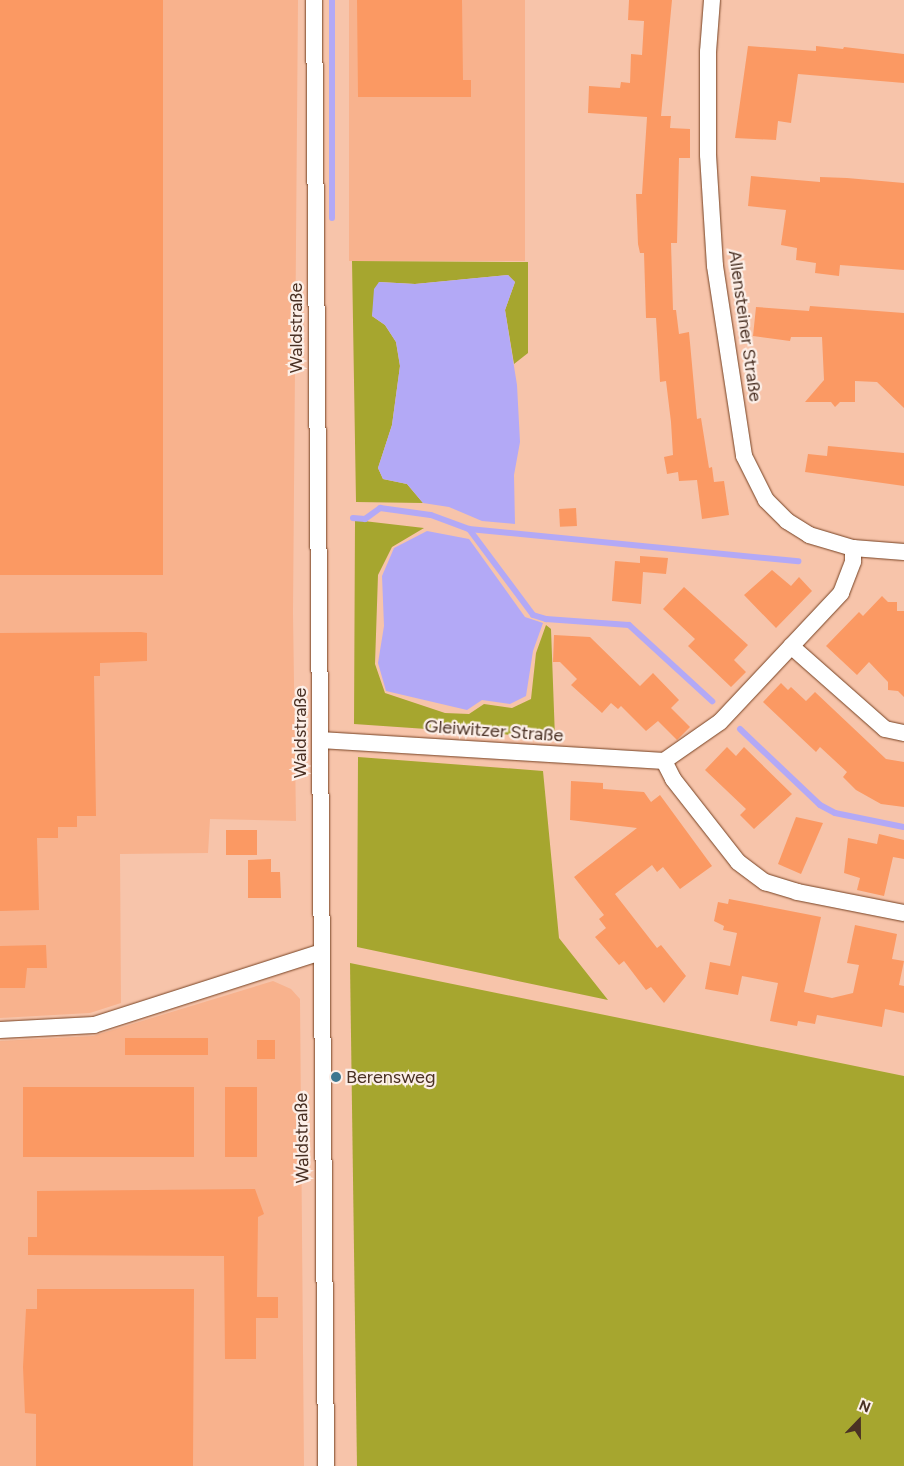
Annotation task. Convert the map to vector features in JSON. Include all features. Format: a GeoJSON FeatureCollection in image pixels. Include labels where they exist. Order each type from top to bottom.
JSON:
{"type":"FeatureCollection","features":[{"type":"Feature","properties":{"kind":"street","name":"Waldstraße"},"geometry":{"type":"LineString","coordinates":[[314,0],[320,952],[326,1466]]}},
{"type":"Feature","properties":{"kind":"street","name":"Allensteiner Straße"},"geometry":{"type":"LineString","coordinates":[[712,0],[708,52],[708,155],[715,266],[744,456],[766,500],[787,521],[826,542],[853,548],[904,552]]}},
{"type":"Feature","properties":{"kind":"street"},"geometry":{"type":"LineString","coordinates":[[853,548],[853,560],[841,593],[720,722],[664,762],[673,779],[738,862],[765,882],[797,892],[904,913]]}},
{"type":"Feature","properties":{"kind":"street"},"geometry":{"type":"LineString","coordinates":[[791,646],[885,729],[904,732]]}},
{"type":"Feature","properties":{"kind":"street","name":"Gleiwitzer Straße"},"geometry":{"type":"LineString","coordinates":[[320,740],[664,762]]}},
{"type":"Feature","properties":{"kind":"street"},"geometry":{"type":"LineString","coordinates":[[0,1030],[94,1025],[320,952]]}},
{"type":"Feature","properties":{"kind":"shaded area"},"geometry":{"type":"Polygon","coordinates":[[[0,0],[298,0],[293,613],[296,821],[210,819],[208,853],[120,854],[121,1003],[90,1013],[0,1018],[0,0]]]}},
{"type":"Feature","properties":{"kind":"shaded area"},"geometry":{"type":"Polygon","coordinates":[[[349,0],[525,0],[525,261],[349,261],[349,0]]]}},
{"type":"Feature","properties":{"kind":"shaded area"},"geometry":{"type":"Polygon","coordinates":[[[352,261],[528,262],[528,353],[514,364],[505,310],[515,282],[508,275],[415,284],[379,282],[372,316],[385,325],[396,342],[400,366],[392,425],[378,468],[383,479],[407,484],[423,503],[356,502],[352,261]]]}},
{"type":"Feature","properties":{"kind":"shaded area"},"geometry":{"type":"Polygon","coordinates":[[[508,275],[515,282],[505,310],[517,385],[520,442],[514,475],[515,524],[482,521],[449,507],[423,503],[407,484],[383,479],[378,468],[392,425],[400,366],[396,342],[385,325],[372,316],[374,289],[379,282],[415,284],[508,275]]]}},
{"type":"Feature","properties":{"kind":"shaded area"},"geometry":{"type":"Polygon","coordinates":[[[355,520],[424,528],[392,547],[378,575],[375,664],[385,693],[445,713],[469,714],[484,704],[512,708],[531,699],[536,653],[546,625],[551,629],[555,738],[354,724],[355,520]]]}},
{"type":"Feature","properties":{"kind":"shaded area"},"geometry":{"type":"Polygon","coordinates":[[[427,531],[469,539],[525,617],[543,623],[533,651],[526,696],[510,704],[482,700],[467,710],[386,691],[378,663],[384,626],[382,576],[394,548],[427,531]]]}},
{"type":"Feature","properties":{"kind":"shaded area"},"geometry":{"type":"Polygon","coordinates":[[[358,757],[543,771],[559,938],[608,1000],[357,947],[358,757]]]}},
{"type":"Feature","properties":{"kind":"shaded area"},"geometry":{"type":"Polygon","coordinates":[[[350,963],[904,1076],[904,1466],[357,1466],[350,963]]]}},
{"type":"Feature","properties":{"kind":"shaded area"},"geometry":{"type":"Polygon","coordinates":[[[273,981],[291,989],[300,999],[304,1466],[0,1466],[0,1041],[93,1036],[273,981]]]}},
{"type":"Feature","properties":{"kind":"building"},"geometry":{"type":"Polygon","coordinates":[[[0,0],[163,0],[163,575],[0,575],[0,0]]]}},
{"type":"Feature","properties":{"kind":"building"},"geometry":{"type":"Polygon","coordinates":[[[357,0],[462,0],[463,80],[471,80],[471,97],[358,97],[357,0]]]}},
{"type":"Feature","properties":{"kind":"building"},"geometry":{"type":"Polygon","coordinates":[[[629,0],[672,0],[661,116],[671,116],[670,128],[690,129],[690,158],[679,158],[677,243],[671,243],[673,310],[676,310],[679,334],[689,332],[697,419],[701,418],[709,468],[712,467],[714,482],[724,481],[729,515],[702,519],[697,480],[679,481],[678,472],[667,474],[664,457],[673,455],[666,381],[660,382],[656,318],[646,318],[644,253],[640,253],[638,244],[636,194],[642,194],[647,117],[588,113],[589,86],[620,88],[621,82],[630,83],[631,54],[642,55],[644,21],[628,20],[629,0]]]}},
{"type":"Feature","properties":{"kind":"building"},"geometry":{"type":"Polygon","coordinates":[[[748,46],[816,51],[816,46],[843,49],[844,47],[904,54],[904,83],[798,74],[791,123],[778,121],[776,140],[735,138],[748,46]]]}},
{"type":"Feature","properties":{"kind":"building"},"geometry":{"type":"Polygon","coordinates":[[[751,176],[820,182],[820,177],[904,183],[904,270],[840,265],[839,276],[815,273],[816,263],[796,260],[797,248],[781,245],[786,210],[748,206],[751,176]]]}},
{"type":"Feature","properties":{"kind":"building"},"geometry":{"type":"Polygon","coordinates":[[[810,306],[904,313],[904,408],[877,382],[855,381],[855,402],[840,402],[835,407],[831,402],[805,402],[824,380],[822,337],[791,337],[790,341],[753,336],[756,307],[809,311],[810,306]]]}},
{"type":"Feature","properties":{"kind":"building"},"geometry":{"type":"Polygon","coordinates":[[[828,446],[904,453],[904,486],[805,472],[808,454],[827,456],[828,446]]]}},
{"type":"Feature","properties":{"kind":"building"},"geometry":{"type":"Polygon","coordinates":[[[576,508],[577,526],[560,527],[559,509],[576,508]]]}},
{"type":"Feature","properties":{"kind":"building"},"geometry":{"type":"Polygon","coordinates":[[[640,556],[668,558],[666,574],[643,572],[641,604],[612,601],[615,561],[640,563],[640,556]]]}},
{"type":"Feature","properties":{"kind":"building"},"geometry":{"type":"Polygon","coordinates":[[[772,570],[791,586],[799,577],[812,591],[776,628],[744,595],[772,570]]]}},
{"type":"Feature","properties":{"kind":"building"},"geometry":{"type":"Polygon","coordinates":[[[684,587],[748,645],[734,660],[746,672],[731,687],[688,646],[695,639],[663,609],[684,587]]]}},
{"type":"Feature","properties":{"kind":"building"},"geometry":{"type":"Polygon","coordinates":[[[882,596],[888,602],[897,602],[897,611],[904,611],[904,697],[898,691],[888,690],[888,682],[869,662],[857,675],[826,646],[859,612],[863,616],[882,596]]]}},
{"type":"Feature","properties":{"kind":"building"},"geometry":{"type":"Polygon","coordinates":[[[0,633],[147,633],[147,661],[100,663],[100,676],[94,676],[96,816],[77,816],[77,827],[58,827],[58,838],[37,838],[39,910],[0,911],[0,633]]]}},
{"type":"Feature","properties":{"kind":"building"},"geometry":{"type":"Polygon","coordinates":[[[554,635],[590,637],[640,686],[653,673],[679,700],[671,708],[690,727],[677,740],[658,721],[646,731],[621,706],[618,709],[611,703],[602,713],[571,685],[577,679],[560,662],[553,662],[554,635]]]}},
{"type":"Feature","properties":{"kind":"building"},"geometry":{"type":"Polygon","coordinates":[[[781,683],[788,690],[791,687],[806,701],[815,692],[886,759],[904,762],[904,807],[881,804],[856,790],[843,777],[847,772],[820,747],[816,752],[763,702],[781,683]]]}},
{"type":"Feature","properties":{"kind":"building"},"geometry":{"type":"Polygon","coordinates":[[[727,747],[736,756],[744,747],[792,794],[754,829],[740,815],[746,809],[705,770],[727,747]]]}},
{"type":"Feature","properties":{"kind":"building"},"geometry":{"type":"Polygon","coordinates":[[[571,781],[603,783],[603,789],[644,792],[651,802],[660,795],[712,866],[680,889],[663,867],[657,872],[652,865],[615,894],[657,948],[661,945],[686,976],[664,1003],[651,987],[646,990],[624,961],[619,965],[595,937],[606,928],[599,919],[604,915],[574,877],[637,828],[570,820],[571,781]]]}},
{"type":"Feature","properties":{"kind":"building"},"geometry":{"type":"Polygon","coordinates":[[[796,817],[823,823],[801,874],[778,864],[796,817]]]}},
{"type":"Feature","properties":{"kind":"building"},"geometry":{"type":"Polygon","coordinates":[[[226,830],[257,830],[257,855],[226,855],[226,830]]]}},
{"type":"Feature","properties":{"kind":"building"},"geometry":{"type":"Polygon","coordinates":[[[879,834],[904,840],[904,859],[893,857],[884,896],[857,890],[860,878],[844,873],[848,838],[877,844],[879,834]]]}},
{"type":"Feature","properties":{"kind":"building"},"geometry":{"type":"Polygon","coordinates":[[[271,859],[271,872],[280,872],[281,898],[248,898],[248,860],[271,859]]]}},
{"type":"Feature","properties":{"kind":"building"},"geometry":{"type":"Polygon","coordinates":[[[729,899],[821,917],[804,992],[832,998],[853,993],[859,965],[847,963],[855,925],[897,934],[892,959],[904,961],[899,985],[904,986],[904,1013],[885,1009],[882,1027],[817,1015],[815,1024],[798,1021],[797,1026],[770,1021],[778,983],[742,976],[738,995],[705,989],[710,962],[730,966],[737,933],[723,930],[724,926],[714,921],[718,902],[728,904],[729,899]]]}},
{"type":"Feature","properties":{"kind":"building"},"geometry":{"type":"Polygon","coordinates":[[[46,945],[47,968],[27,968],[25,988],[0,988],[0,946],[46,945]]]}},
{"type":"Feature","properties":{"kind":"building"},"geometry":{"type":"Polygon","coordinates":[[[125,1038],[208,1038],[208,1055],[125,1055],[125,1038]]]}},
{"type":"Feature","properties":{"kind":"building"},"geometry":{"type":"Polygon","coordinates":[[[257,1040],[275,1040],[275,1059],[257,1059],[257,1040]]]}},
{"type":"Feature","properties":{"kind":"building"},"geometry":{"type":"Polygon","coordinates":[[[23,1087],[194,1087],[194,1157],[23,1157],[23,1087]]]}},
{"type":"Feature","properties":{"kind":"building"},"geometry":{"type":"Polygon","coordinates":[[[225,1087],[257,1087],[257,1157],[225,1157],[225,1087]]]}},
{"type":"Feature","properties":{"kind":"building"},"geometry":{"type":"Polygon","coordinates":[[[255,1189],[264,1214],[258,1217],[257,1297],[278,1297],[278,1318],[256,1318],[256,1359],[225,1359],[224,1256],[28,1255],[28,1237],[37,1237],[37,1191],[255,1189]]]}},
{"type":"Feature","properties":{"kind":"building"},"geometry":{"type":"Polygon","coordinates":[[[37,1289],[194,1289],[193,1466],[36,1466],[36,1414],[25,1413],[23,1367],[26,1309],[37,1309],[37,1289]]]}},
{"type":"Feature","properties":{"kind":"waterway"},"geometry":{"type":"LineString","coordinates":[[332,0],[332,218]]}},
{"type":"Feature","properties":{"kind":"waterway"},"geometry":{"type":"LineString","coordinates":[[353,518],[365,519],[380,508],[431,515],[469,529],[533,615],[546,619],[629,625],[712,701]]}},
{"type":"Feature","properties":{"kind":"waterway"},"geometry":{"type":"LineString","coordinates":[[469,529],[798,561]]}},
{"type":"Feature","properties":{"kind":"waterway"},"geometry":{"type":"LineString","coordinates":[[740,729],[820,805],[835,813],[904,827]]}},
{"type":"Feature","properties":{"kind":"place","name":"Berensweg"},"geometry":{"type":"Point","coordinates":[336,1077]}}]}
